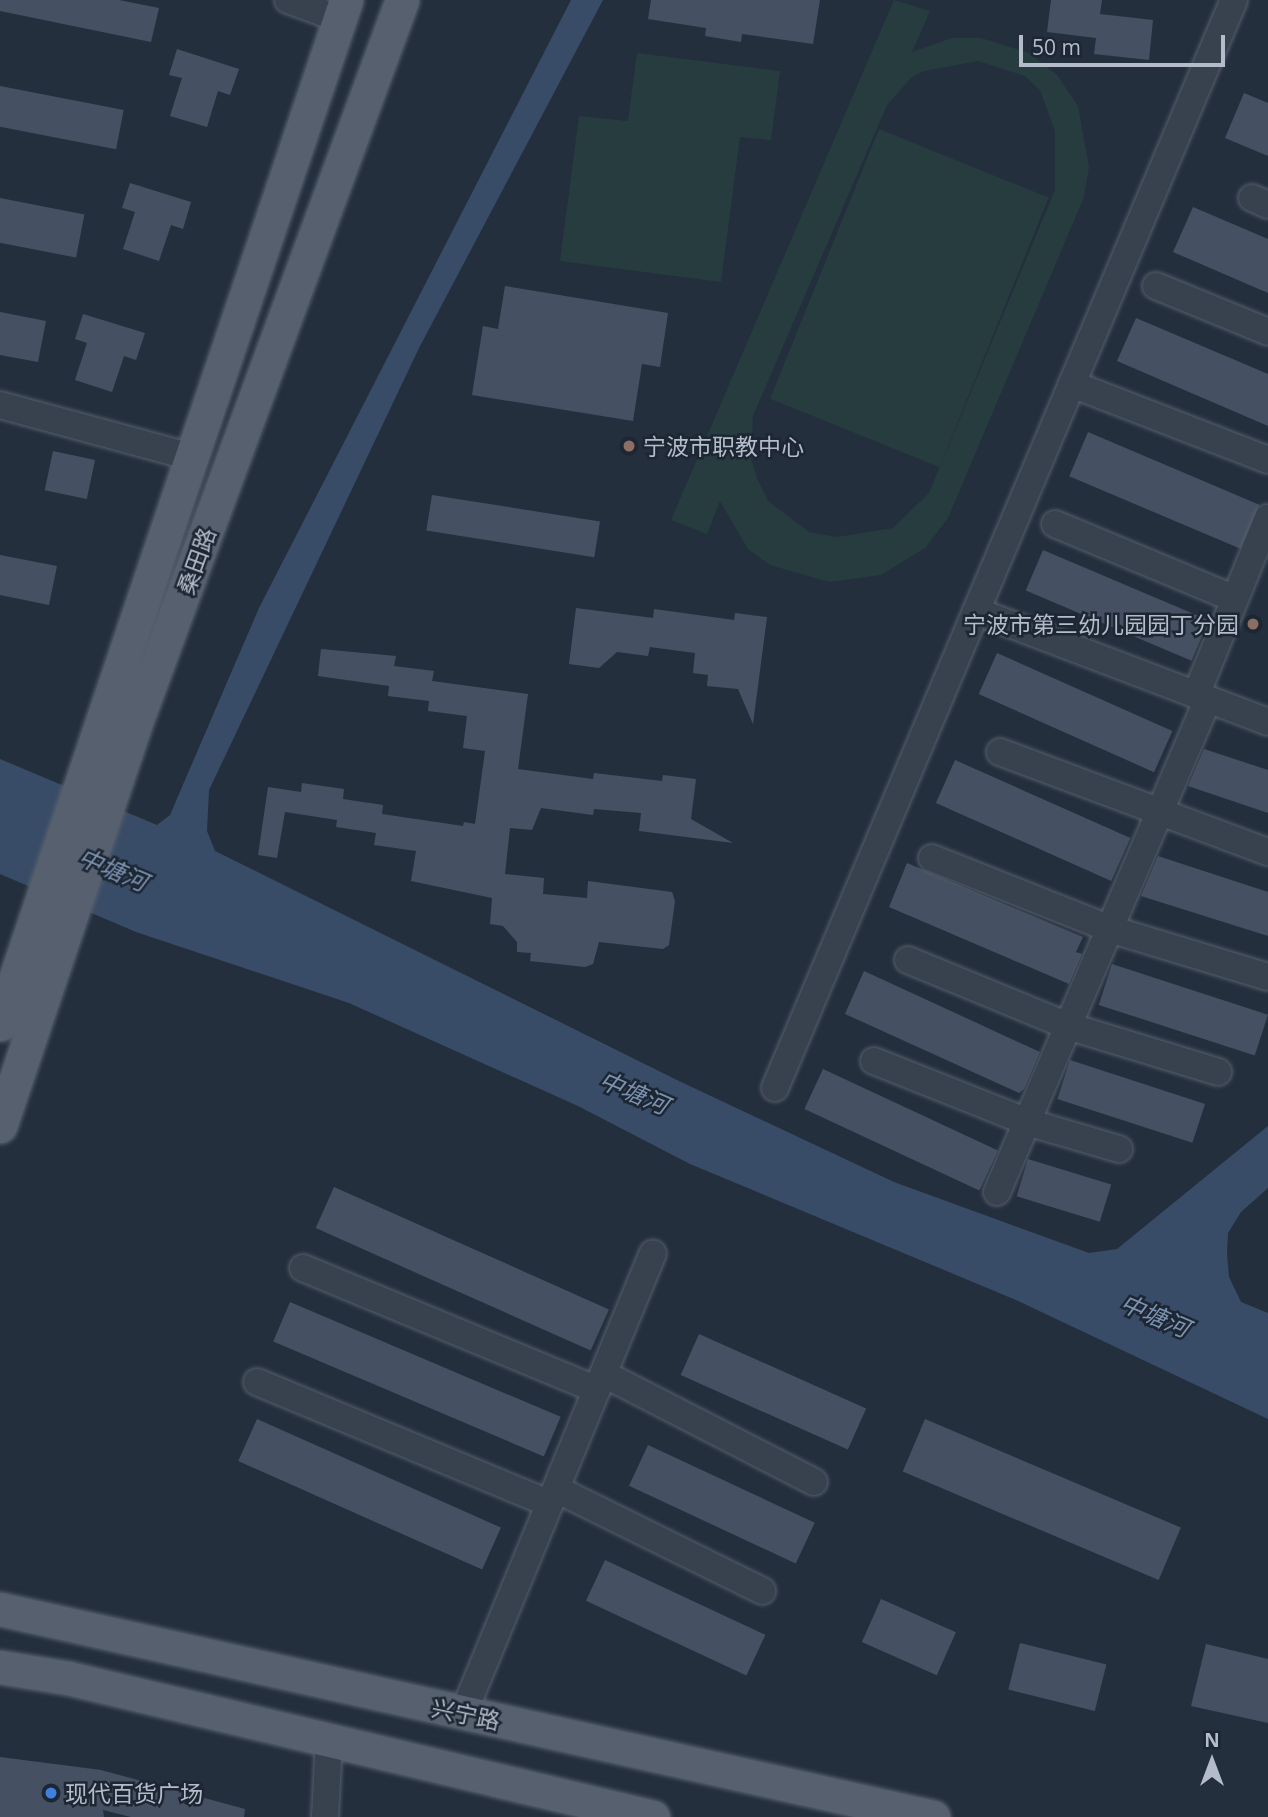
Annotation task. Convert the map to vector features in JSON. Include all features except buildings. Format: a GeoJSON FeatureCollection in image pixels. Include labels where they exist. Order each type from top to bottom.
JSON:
{"type":"FeatureCollection","features":[{"type":"Feature","properties":{"kind":"main road","name":"桑田路"},"geometry":{"type":"LineString","coordinates":[[0,1126],[140,711],[402,0]]}},
{"type":"Feature","properties":{"kind":"main road","name":"桑田路"},"geometry":{"type":"LineString","coordinates":[[0,1024],[343,9]]}},
{"type":"Feature","properties":{"kind":"main road","name":"兴宁路"},"geometry":{"type":"LineString","coordinates":[[0,1609],[933,1817]]}},
{"type":"Feature","properties":{"kind":"main road"},"geometry":{"type":"LineString","coordinates":[[0,1667],[68,1678],[653,1817]]}},
{"type":"Feature","properties":{"kind":"street"},"geometry":{"type":"LineString","coordinates":[[288,0],[343,9]]}},
{"type":"Feature","properties":{"kind":"street"},"geometry":{"type":"LineString","coordinates":[[775,1088],[1234,0]]}},
{"type":"Feature","properties":{"kind":"street"},"geometry":{"type":"LineString","coordinates":[[1156,286],[1268,332]]}},
{"type":"Feature","properties":{"kind":"street"},"geometry":{"type":"LineString","coordinates":[[1072,384],[1268,460]]}},
{"type":"Feature","properties":{"kind":"street"},"geometry":{"type":"LineString","coordinates":[[0,405],[191,457]]}},
{"type":"Feature","properties":{"kind":"street"},"geometry":{"type":"LineString","coordinates":[[997,1192],[1158,815],[1235,599],[1268,519]]}},
{"type":"Feature","properties":{"kind":"street"},"geometry":{"type":"LineString","coordinates":[[1055,524],[1235,599]]}},
{"type":"Feature","properties":{"kind":"street"},"geometry":{"type":"LineString","coordinates":[[976,611],[1268,722]]}},
{"type":"Feature","properties":{"kind":"street"},"geometry":{"type":"LineString","coordinates":[[1000,752],[1158,815],[1268,852]]}},
{"type":"Feature","properties":{"kind":"street"},"geometry":{"type":"LineString","coordinates":[[932,858],[1110,929],[1268,977]]}},
{"type":"Feature","properties":{"kind":"street"},"geometry":{"type":"LineString","coordinates":[[908,960],[1068,1026],[1218,1072]]}},
{"type":"Feature","properties":{"kind":"street"},"geometry":{"type":"LineString","coordinates":[[874,1061],[1027,1122],[1119,1149]]}},
{"type":"Feature","properties":{"kind":"street"},"geometry":{"type":"LineString","coordinates":[[463,1714],[653,1254]]}},
{"type":"Feature","properties":{"kind":"street"},"geometry":{"type":"LineString","coordinates":[[303,1268],[600,1382],[814,1482]]}},
{"type":"Feature","properties":{"kind":"street"},"geometry":{"type":"LineString","coordinates":[[257,1382],[553,1497],[761,1591]]}},
{"type":"Feature","properties":{"kind":"street"},"geometry":{"type":"LineString","coordinates":[[325,1817],[329,1740]]}},
{"type":"Feature","properties":{"kind":"green space"},"geometry":{"type":"Polygon","coordinates":[[[894,0],[930,11],[912,52],[952,38],[981,38],[1029,53],[1057,75],[1078,106],[1089,167],[1084,197],[948,518],[925,548],[881,575],[829,582],[770,565],[748,549],[720,501],[707,534],[671,520],[894,0]],[[978,61],[924,71],[912,77],[887,105],[753,416],[751,459],[768,501],[809,532],[837,537],[893,528],[929,493],[1055,190],[1055,131],[1040,90],[1025,76],[978,61]]]}},
{"type":"Feature","properties":{"kind":"green space"},"geometry":{"type":"Polygon","coordinates":[[[637,53],[780,71],[771,140],[740,137],[721,282],[560,261],[579,116],[628,121],[637,53]]]}},
{"type":"Feature","properties":{"kind":"green space"},"geometry":{"type":"Polygon","coordinates":[[[879,129],[1049,198],[940,467],[770,399],[879,129]]]}},
{"type":"Feature","properties":{"kind":"water","name":"中塘河"},"geometry":{"type":"Polygon","coordinates":[[[571,0],[603,0],[419,348],[209,790],[207,831],[215,851],[679,1081],[894,1182],[1089,1253],[1117,1249],[1268,1126],[1268,1188],[1241,1212],[1228,1233],[1227,1254],[1229,1277],[1241,1302],[1268,1313],[1268,1419],[1016,1300],[690,1164],[578,1106],[349,1003],[136,932],[0,874],[0,759],[157,825],[170,815],[259,608],[571,0]]]}},
{"type":"Feature","properties":{"kind":"place","name":"宁波市职教中心"},"geometry":{"type":"Point","coordinates":[629,446]}},
{"type":"Feature","properties":{"kind":"place","name":"宁波市第三幼儿园园丁分园"},"geometry":{"type":"Point","coordinates":[1253,624]}},
{"type":"Feature","properties":{"kind":"place","name":"现代百货广场"},"geometry":{"type":"Point","coordinates":[51,1793]}}]}
